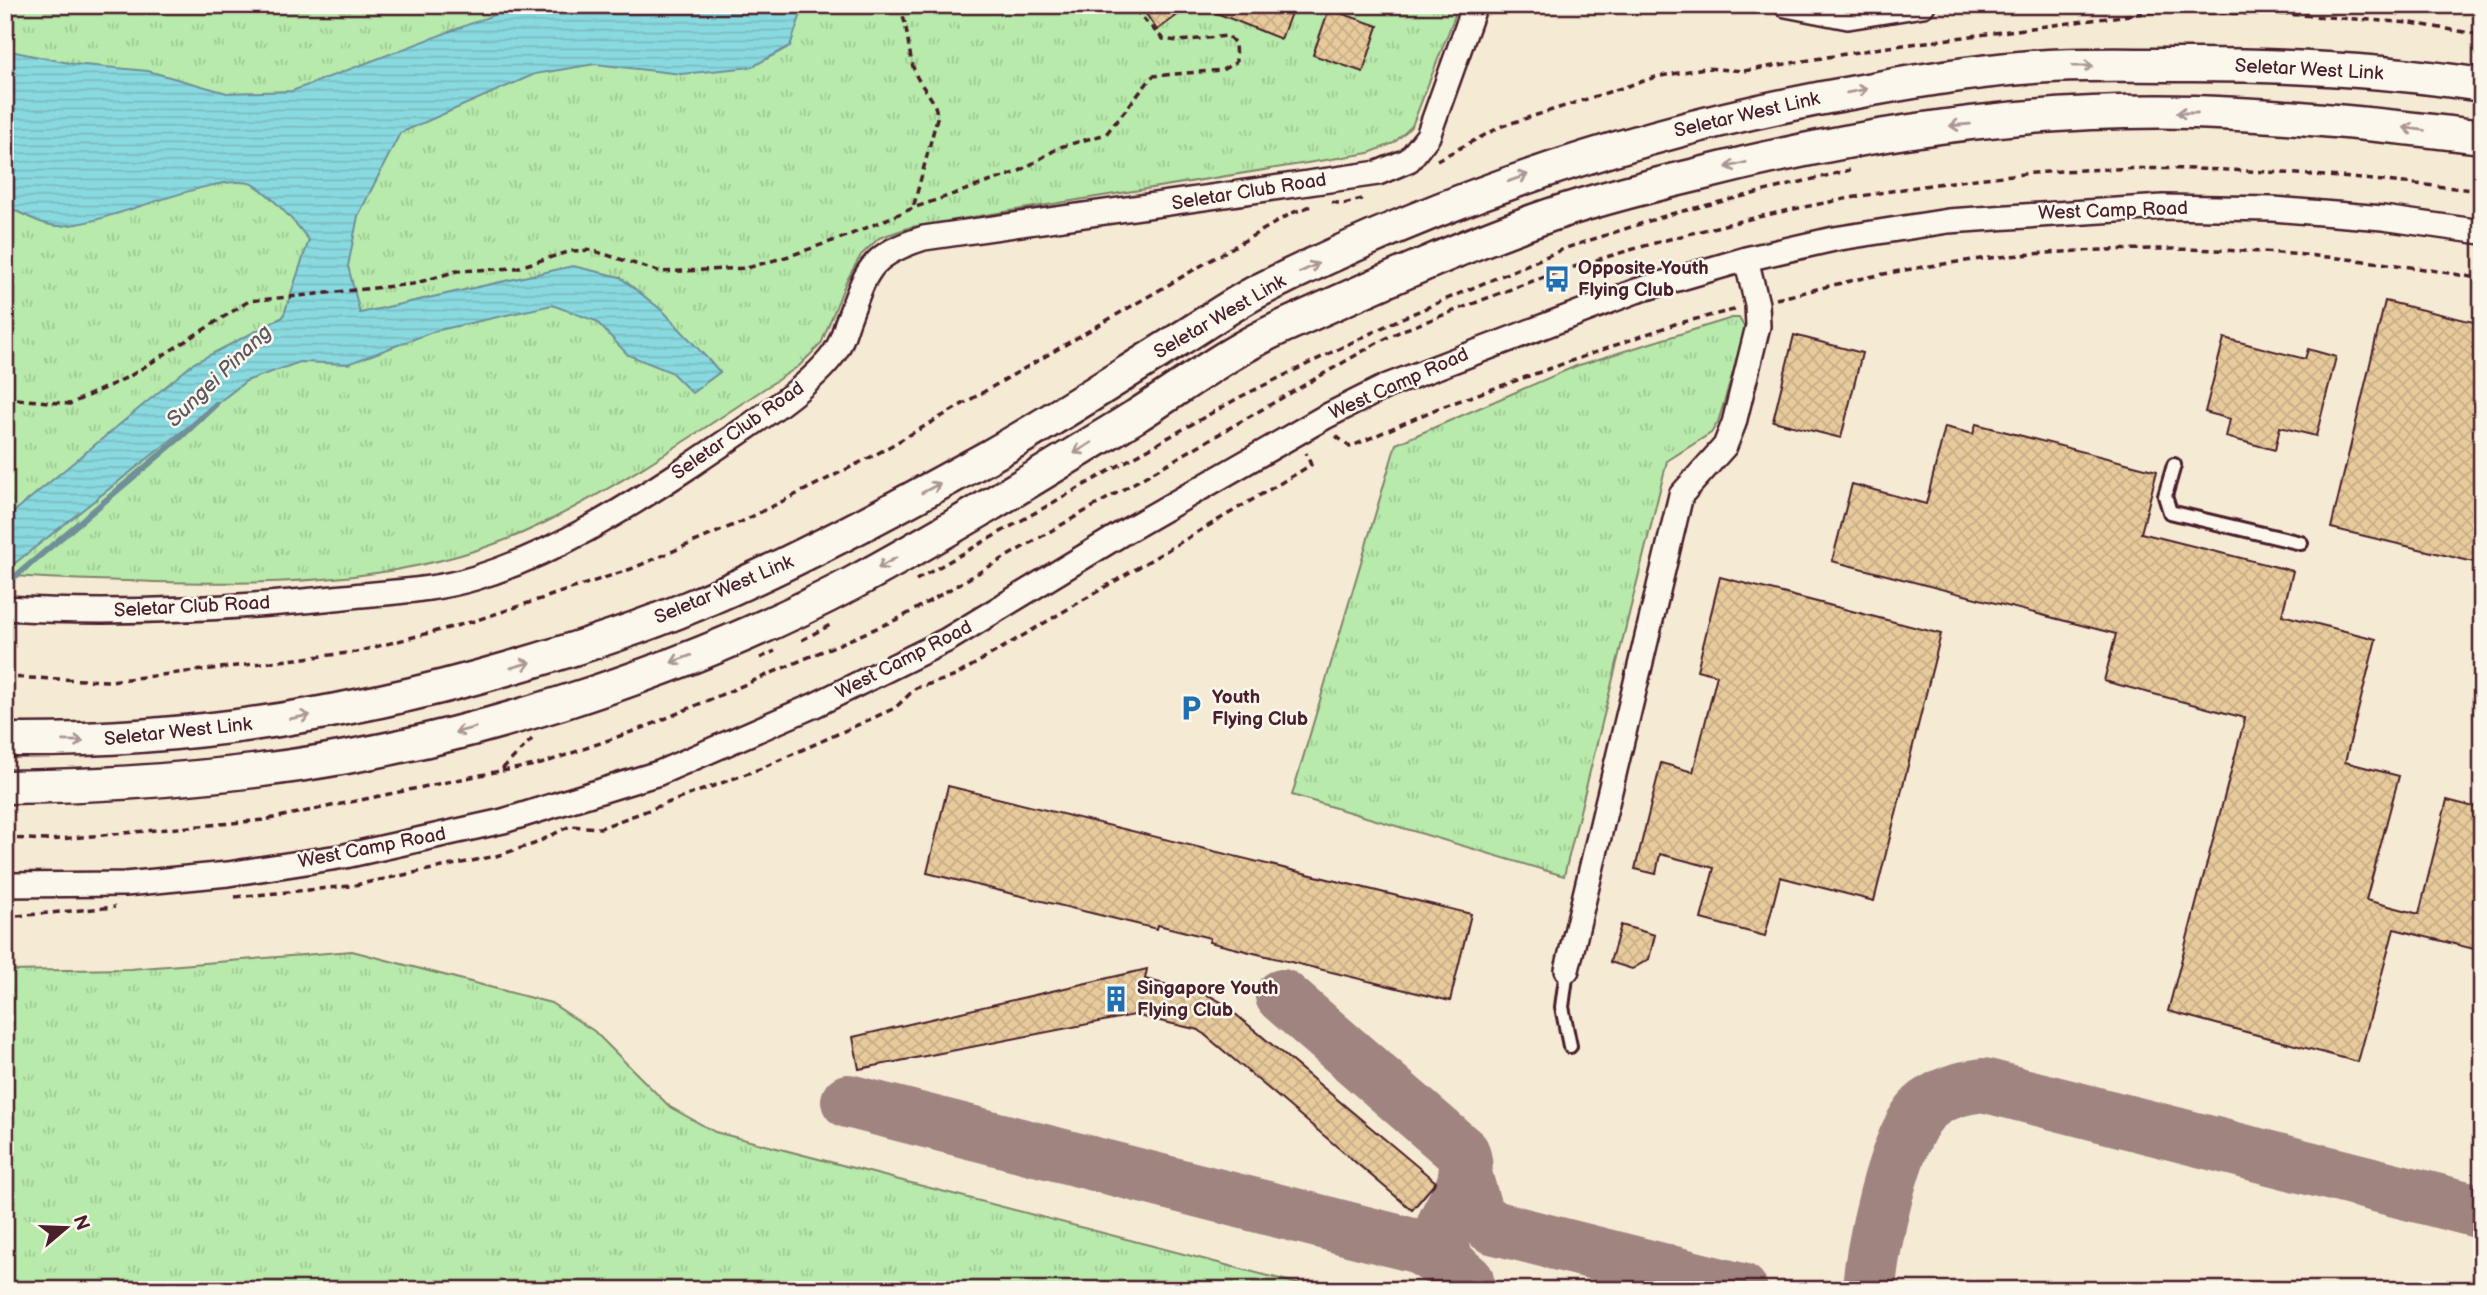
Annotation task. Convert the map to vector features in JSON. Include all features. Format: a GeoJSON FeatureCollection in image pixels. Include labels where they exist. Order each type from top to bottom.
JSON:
{"type":"FeatureCollection","features":[{"type":"Feature","properties":{"kind":"main road","name":"Seletar West Link"},"geometry":{"type":"LineString","coordinates":[[5,740],[88,741],[251,725],[361,707],[582,647],[703,602],[828,543],[998,452],[1253,294],[1430,212],[1524,176],[1623,145],[1782,104],[1930,79],[2047,66],[2223,65],[2341,69],[2482,85]]}},
{"type":"Feature","properties":{"kind":"main road","name":"Seletar West Link"},"geometry":{"type":"LineString","coordinates":[[5,787],[87,786],[257,771],[461,732],[593,692],[709,649],[849,585],[1027,483],[1272,331],[1540,218],[1636,190],[1782,153],[1928,128],[2058,116],[2190,112],[2342,120],[2482,137]]}},
{"type":"Feature","properties":{"kind":"main road"},"geometry":{"type":"LineString","coordinates":[[998,452],[1065,430],[1123,397],[1130,397],[1141,412]]}},
{"type":"Feature","properties":{"kind":"street","name":"Seletar Club Road"},"geometry":{"type":"LineString","coordinates":[[5,608],[215,608],[438,587],[475,578],[607,521],[756,421],[808,381],[836,352],[862,284],[875,263],[892,248],[923,238],[1238,195],[1378,173],[1396,167],[1417,153],[1428,136],[1475,5]]}},
{"type":"Feature","properties":{"kind":"street"},"geometry":{"type":"LineString","coordinates":[[1786,5],[1848,17],[1923,5]]}},
{"type":"Feature","properties":{"kind":"street","name":"West Camp Road"},"geometry":{"type":"LineString","coordinates":[[5,885],[125,884],[228,874],[345,856],[503,821],[659,773],[815,705],[947,640],[1126,531],[1325,417],[1387,386],[1636,291],[1746,259],[1834,239],[1948,221],[2163,207],[2273,209],[2383,218],[2482,232]]}},
{"type":"Feature","properties":{"kind":"street"},"geometry":{"type":"LineString","coordinates":[[1567,971],[1681,495],[1725,446],[1758,326],[1757,304],[1746,259]]}},
{"type":"Feature","properties":{"kind":"lane"},"geometry":{"type":"LineString","coordinates":[[2174,465],[2165,496],[2171,512],[2301,543]]}},
{"type":"Feature","properties":{"kind":"lane"},"geometry":{"type":"LineString","coordinates":[[1567,971],[1562,1007],[1570,1046]]}},
{"type":"Feature","properties":{"kind":"path"},"geometry":{"type":"LineString","coordinates":[[899,5],[907,24],[914,71],[937,104],[937,118],[913,208]]}},
{"type":"Feature","properties":{"kind":"path"},"geometry":{"type":"LineString","coordinates":[[5,398],[70,404],[130,376],[249,301],[414,284],[457,271],[516,268],[571,251],[591,250],[662,272],[747,268],[848,236],[913,208],[1018,172],[1060,147],[1106,134],[1153,76],[1222,71],[1236,62],[1235,43],[1228,36],[1178,41],[1163,39],[1130,5]]}},
{"type":"Feature","properties":{"kind":"path"},"geometry":{"type":"LineString","coordinates":[[500,771],[541,764],[648,726],[900,618],[1377,343],[1403,330],[1587,262],[1675,237],[1856,198],[2034,173],[2164,169],[2342,176],[2482,191]]}},
{"type":"Feature","properties":{"kind":"path"},"geometry":{"type":"LineString","coordinates":[[1329,435],[1334,435],[1350,447],[1436,409],[1675,324],[1870,276],[1929,268],[2036,255],[2156,250],[2286,253],[2371,261],[2482,279]]}},
{"type":"Feature","properties":{"kind":"path"},"geometry":{"type":"LineString","coordinates":[[226,898],[350,886],[496,856],[534,844],[570,826],[600,828],[762,768],[895,708],[916,688],[953,677],[1082,603],[1311,465],[1304,450],[1313,445]]}},
{"type":"Feature","properties":{"kind":"path"},"geometry":{"type":"LineString","coordinates":[[5,917],[116,907]]}},
{"type":"Feature","properties":{"kind":"green space"},"geometry":{"type":"Polygon","coordinates":[[[5,5],[1459,5],[1412,126],[1394,143],[1369,153],[911,227],[879,238],[861,255],[846,282],[821,344],[799,366],[641,469],[542,524],[496,544],[401,569],[302,581],[202,583],[5,575],[5,5]]]}},
{"type":"Feature","properties":{"kind":"green space"},"geometry":{"type":"Polygon","coordinates":[[[1739,318],[1746,330],[1718,422],[1711,433],[1667,461],[1564,876],[1292,795],[1396,444],[1576,366],[1739,318]]]}},
{"type":"Feature","properties":{"kind":"green space"},"geometry":{"type":"Polygon","coordinates":[[[352,951],[551,1003],[594,1031],[670,1107],[715,1132],[1322,1290],[5,1290],[5,971],[130,969],[352,951]]]}},
{"type":"Feature","properties":{"kind":"water"},"geometry":{"type":"Polygon","coordinates":[[[520,5],[804,5],[790,46],[752,67],[681,74],[595,64],[535,74],[400,133],[358,216],[348,266],[360,313],[573,266],[620,277],[664,312],[720,372],[692,393],[671,372],[628,355],[596,321],[552,305],[435,331],[348,364],[300,362],[246,381],[5,571],[5,519],[194,363],[283,317],[309,240],[266,193],[252,184],[236,182],[188,191],[105,217],[60,226],[40,222],[5,206],[5,50],[74,64],[148,71],[227,93],[292,91],[520,5]]]}},
{"type":"Feature","properties":{"kind":"building"},"geometry":{"type":"Polygon","coordinates":[[[1140,5],[1191,5],[1157,30],[1140,5]]]}},
{"type":"Feature","properties":{"kind":"building"},"geometry":{"type":"Polygon","coordinates":[[[1197,5],[1294,5],[1281,39],[1197,5]]]}},
{"type":"Feature","properties":{"kind":"building"},"geometry":{"type":"Polygon","coordinates":[[[1329,9],[1378,26],[1363,72],[1313,55],[1329,9]]]}},
{"type":"Feature","properties":{"kind":"building"},"geometry":{"type":"Polygon","coordinates":[[[2385,301],[2482,324],[2482,564],[2331,528],[2385,301]]]}},
{"type":"Feature","properties":{"kind":"building"},"geometry":{"type":"Polygon","coordinates":[[[1794,335],[1862,353],[1841,438],[1773,421],[1794,335]]]}},
{"type":"Feature","properties":{"kind":"building"},"geometry":{"type":"Polygon","coordinates":[[[2224,338],[2305,359],[2308,349],[2336,357],[2316,436],[2280,427],[2275,450],[2226,437],[2230,419],[2205,412],[2224,338]]]}},
{"type":"Feature","properties":{"kind":"building"},"geometry":{"type":"Polygon","coordinates":[[[1976,424],[2157,471],[2141,533],[2293,571],[2282,615],[2376,639],[2345,762],[2399,776],[2366,900],[2419,914],[2447,800],[2482,809],[2482,951],[2394,929],[2358,1062],[2168,1011],[2245,718],[2104,681],[2116,634],[1832,561],[1852,484],[1926,504],[1945,427],[1973,434],[1976,424]]]}},
{"type":"Feature","properties":{"kind":"building"},"geometry":{"type":"Polygon","coordinates":[[[1720,577],[1941,634],[1874,901],[1780,877],[1765,936],[1701,919],[1714,868],[1660,854],[1656,874],[1635,869],[1661,763],[1693,772],[1717,675],[1697,670],[1720,577]]]}},
{"type":"Feature","properties":{"kind":"building","name":"Singapore Youth Flying Club"},"geometry":{"type":"Polygon","coordinates":[[[948,786],[1471,914],[1450,1001],[1209,942],[1210,938],[1158,925],[1157,929],[927,873],[948,786]]]}},
{"type":"Feature","properties":{"kind":"building"},"geometry":{"type":"Polygon","coordinates":[[[1621,925],[1655,935],[1649,959],[1632,969],[1610,962],[1621,925]]]}},
{"type":"Feature","properties":{"kind":"building"},"geometry":{"type":"Polygon","coordinates":[[[1147,969],[1145,979],[1210,996],[1221,1002],[1436,1182],[1412,1210],[1199,1030],[1134,1015],[859,1069],[853,1037],[1147,969]]]}},
{"type":"Feature","properties":{"kind":"waterway","name":"Sungei Pinang"},"geometry":{"type":"LineString","coordinates":[[5,585],[181,437],[216,404]]}},
{"type":"Feature","properties":{"kind":"taxiway"},"geometry":{"type":"LineString","coordinates":[[1282,996],[1463,1153],[1466,1171],[1462,1188],[1441,1231],[1441,1246],[1449,1262],[1467,1280]]}},
{"type":"Feature","properties":{"kind":"taxiway"},"geometry":{"type":"LineString","coordinates":[[1869,1290],[1874,1249],[1886,1195],[1903,1143],[1913,1123],[1923,1109],[1936,1099],[1983,1085],[2482,1212]]}},
{"type":"Feature","properties":{"kind":"taxiway"},"geometry":{"type":"LineString","coordinates":[[848,1101],[1416,1246],[1449,1266]]}},
{"type":"Feature","properties":{"kind":"taxiway"},"geometry":{"type":"LineString","coordinates":[[1465,1174],[1477,1216],[1492,1227],[1741,1290]]}},
{"type":"Feature","properties":{"kind":"place","name":"Opposite Youth Flying Club"},"geometry":{"type":"Point","coordinates":[1557,279]}},
{"type":"Feature","properties":{"kind":"place","name":"Youth Flying Club"},"geometry":{"type":"Point","coordinates":[1191,708]}},
{"type":"Feature","properties":{"kind":"place","name":"Singapore Youth Flying Club"},"geometry":{"type":"Point","coordinates":[1116,999]}}]}
